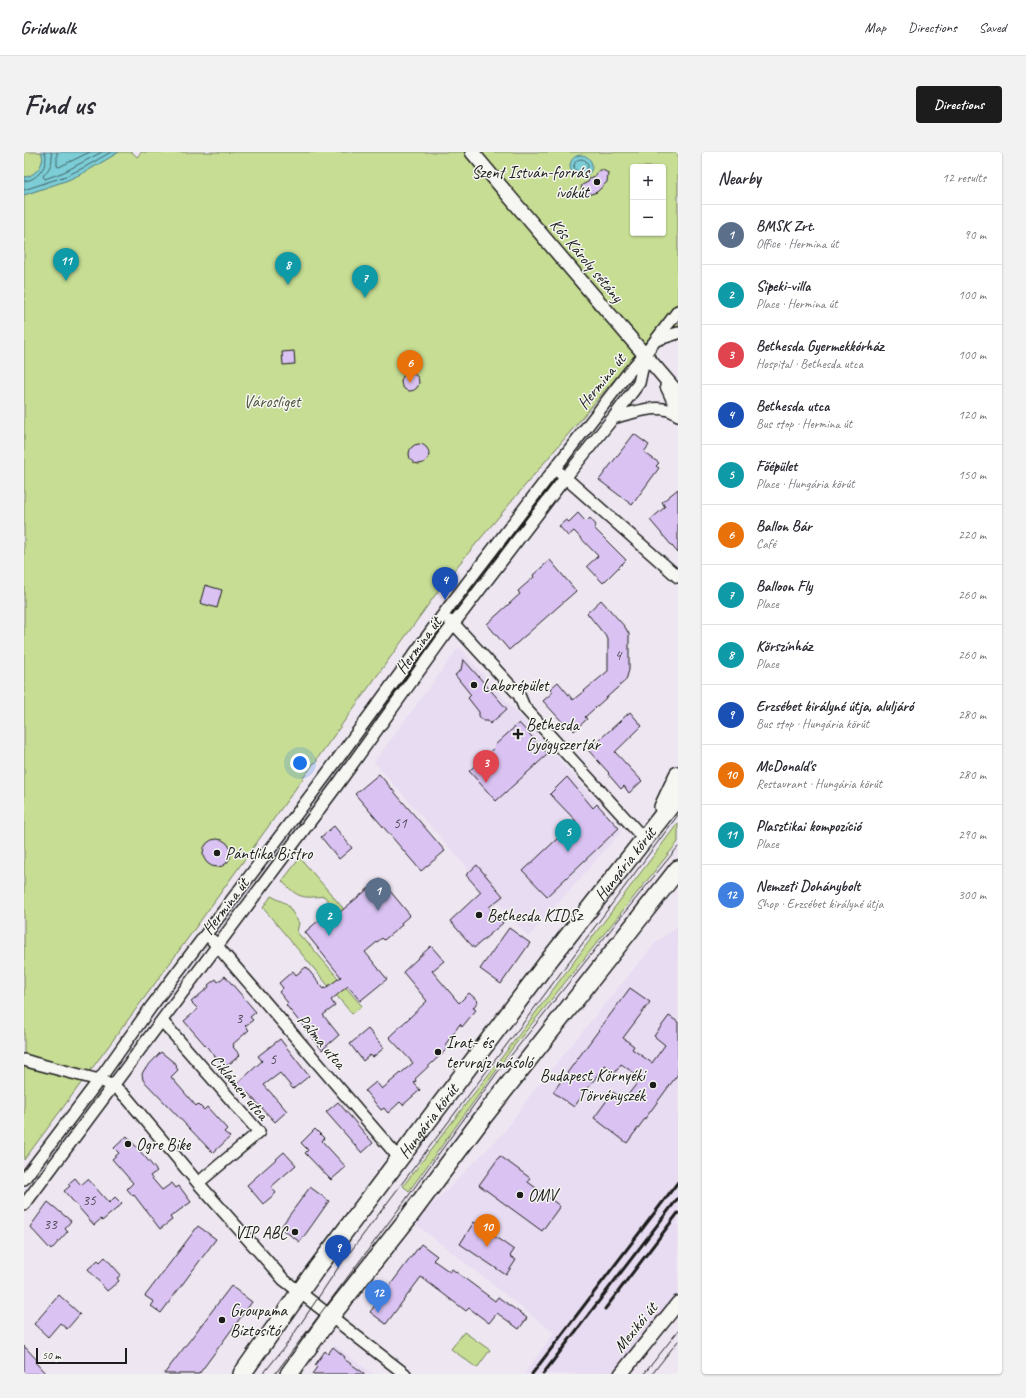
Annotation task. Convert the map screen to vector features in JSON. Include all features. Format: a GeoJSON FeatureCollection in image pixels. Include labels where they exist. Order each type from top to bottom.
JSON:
{"type":"FeatureCollection","features":[{"type":"Feature","properties":{"kind":"main road"},"geometry":{"type":"LineString","coordinates":[[648,835],[678,775]]}},
{"type":"Feature","properties":{"kind":"main road","name":"Hungária körút"},"geometry":{"type":"LineString","coordinates":[[242,1374],[299,1292],[550,959],[678,796]]}},
{"type":"Feature","properties":{"kind":"main road"},"geometry":{"type":"LineString","coordinates":[[289,1374],[330,1317],[408,1218],[484,1116],[678,869]]}},
{"type":"Feature","properties":{"kind":"main road"},"geometry":{"type":"LineString","coordinates":[[635,924],[678,882]]}},
{"type":"Feature","properties":{"kind":"street","name":"Kós Károly sétány"},"geometry":{"type":"LineString","coordinates":[[472,152],[645,354],[664,379]]}},
{"type":"Feature","properties":{"kind":"street"},"geometry":{"type":"LineString","coordinates":[[645,354],[678,311]]}},
{"type":"Feature","properties":{"kind":"street"},"geometry":{"type":"LineString","coordinates":[[656,340],[678,333]]}},
{"type":"Feature","properties":{"kind":"street","name":"Hermina út"},"geometry":{"type":"LineString","coordinates":[[24,1205],[338,784],[454,624],[639,383],[645,354]]}},
{"type":"Feature","properties":{"kind":"street","name":"Hermina út"},"geometry":{"type":"LineString","coordinates":[[24,1179],[99,1080],[143,1018],[331,769],[443,616],[628,373],[645,354]]}},
{"type":"Feature","properties":{"kind":"street"},"geometry":{"type":"LineString","coordinates":[[664,379],[678,393]]}},
{"type":"Feature","properties":{"kind":"street"},"geometry":{"type":"LineString","coordinates":[[664,379],[678,407]]}},
{"type":"Feature","properties":{"kind":"street"},"geometry":{"type":"LineString","coordinates":[[613,418],[638,411],[656,409],[673,411],[678,415]]}},
{"type":"Feature","properties":{"kind":"street"},"geometry":{"type":"LineString","coordinates":[[555,468],[678,578]]}},
{"type":"Feature","properties":{"kind":"street"},"geometry":{"type":"LineString","coordinates":[[443,616],[454,624],[519,695],[524,707],[648,835]]}},
{"type":"Feature","properties":{"kind":"street","name":"Pálma utca"},"geometry":{"type":"LineString","coordinates":[[206,935],[217,945],[400,1159]]}},
{"type":"Feature","properties":{"kind":"street","name":"Ciklámen utca"},"geometry":{"type":"LineString","coordinates":[[162,1021],[259,1132],[198,1183]]}},
{"type":"Feature","properties":{"kind":"street"},"geometry":{"type":"LineString","coordinates":[[24,1060],[99,1080],[114,1086],[127,1098],[198,1183],[284,1280],[405,1374]]}},
{"type":"Feature","properties":{"kind":"street","name":"Mexikói út"},"geometry":{"type":"LineString","coordinates":[[621,1374],[678,1303]]}},
{"type":"Feature","properties":{"kind":"shaded area"},"geometry":{"type":"Polygon","coordinates":[[[459,647],[622,831],[528,937],[374,762],[459,647]]]}},
{"type":"Feature","properties":{"kind":"shaded area"},"geometry":{"type":"Polygon","coordinates":[[[678,926],[678,1295],[613,1374],[524,1374],[554,1333],[414,1223],[505,1131],[531,1094],[656,942],[678,926]]]}},
{"type":"Feature","properties":{"kind":"shaded area"},"geometry":{"type":"Polygon","coordinates":[[[335,1345],[373,1374],[312,1374],[317,1367],[315,1365],[325,1351],[328,1353],[335,1345]]]}},
{"type":"Feature","properties":{"kind":"green space"},"geometry":{"type":"Polygon","coordinates":[[[24,152],[41,152],[42,160],[36,172],[24,177],[24,152]]]}},
{"type":"Feature","properties":{"kind":"green space","name":"Városliget"},"geometry":{"type":"Polygon","coordinates":[[[119,152],[132,152],[137,157],[141,152],[678,152],[678,341],[655,331],[449,576],[317,759],[317,762],[314,763],[165,970],[24,1160],[24,195],[68,180],[87,171],[119,152]]]}},
{"type":"Feature","properties":{"kind":"green space"},"geometry":{"type":"Polygon","coordinates":[[[678,823],[678,842],[514,1046],[409,1191],[403,1186],[678,823]]]}},
{"type":"Feature","properties":{"kind":"green space"},"geometry":{"type":"Polygon","coordinates":[[[300,858],[355,922],[349,926],[324,896],[300,896],[292,891],[282,881],[300,858]]]}},
{"type":"Feature","properties":{"kind":"green space"},"geometry":{"type":"Polygon","coordinates":[[[271,896],[287,904],[299,923],[297,932],[362,1006],[352,1014],[263,908],[271,896]]]}},
{"type":"Feature","properties":{"kind":"green space"},"geometry":{"type":"Polygon","coordinates":[[[464,1332],[490,1350],[477,1368],[451,1349],[464,1332]]]}},
{"type":"Feature","properties":{"kind":"water"},"geometry":{"type":"Polygon","coordinates":[[[41,152],[119,152],[87,171],[68,180],[24,195],[24,177],[36,172],[39,168],[42,160],[41,152]]]}},
{"type":"Feature","properties":{"kind":"water"},"geometry":{"type":"Polygon","coordinates":[[[581,155],[585,156],[591,162],[591,170],[585,176],[581,177],[577,176],[571,170],[570,166],[571,162],[577,156],[581,155]]]}},
{"type":"Feature","properties":{"kind":"building","name":"Szent István-forrás ivókút"},"geometry":{"type":"Polygon","coordinates":[[[599,170],[603,170],[608,173],[607,182],[597,192],[583,194],[581,191],[582,185],[588,182],[590,178],[595,176],[599,170]]]}},
{"type":"Feature","properties":{"kind":"building"},"geometry":{"type":"Polygon","coordinates":[[[294,351],[295,364],[283,365],[282,352],[294,351]]]}},
{"type":"Feature","properties":{"kind":"building"},"geometry":{"type":"Polygon","coordinates":[[[406,373],[414,373],[419,378],[417,389],[414,391],[406,391],[401,386],[401,378],[406,373]]]}},
{"type":"Feature","properties":{"kind":"building"},"geometry":{"type":"Polygon","coordinates":[[[634,434],[649,445],[644,452],[659,463],[656,466],[659,468],[632,505],[599,480],[634,434]]]}},
{"type":"Feature","properties":{"kind":"building"},"geometry":{"type":"Polygon","coordinates":[[[419,444],[426,447],[429,454],[426,461],[419,464],[412,461],[409,454],[412,447],[419,444]]]}},
{"type":"Feature","properties":{"kind":"building"},"geometry":{"type":"Polygon","coordinates":[[[678,489],[678,553],[650,520],[665,507],[662,502],[678,489]]]}},
{"type":"Feature","properties":{"kind":"building"},"geometry":{"type":"Polygon","coordinates":[[[578,513],[586,522],[590,518],[596,525],[594,528],[626,560],[603,583],[587,566],[598,556],[574,531],[568,536],[559,526],[566,520],[569,522],[578,513]]]}},
{"type":"Feature","properties":{"kind":"building"},"geometry":{"type":"Polygon","coordinates":[[[550,560],[576,591],[509,650],[487,624],[520,594],[518,591],[550,560]]]}},
{"type":"Feature","properties":{"kind":"building"},"geometry":{"type":"Polygon","coordinates":[[[205,585],[222,590],[217,608],[200,603],[205,585]]]}},
{"type":"Feature","properties":{"kind":"building"},"geometry":{"type":"Polygon","coordinates":[[[601,600],[625,627],[629,634],[629,670],[626,680],[585,717],[587,719],[574,731],[568,724],[566,726],[543,701],[553,692],[550,689],[558,682],[573,700],[608,671],[608,639],[587,613],[601,600]]]}},
{"type":"Feature","properties":{"kind":"building","name":"Laborépület"},"geometry":{"type":"Polygon","coordinates":[[[463,659],[507,709],[490,724],[488,721],[483,721],[479,716],[479,712],[468,698],[471,695],[455,675],[461,670],[463,659]]]}},
{"type":"Feature","properties":{"kind":"building"},"geometry":{"type":"Polygon","coordinates":[[[630,712],[642,726],[615,752],[642,781],[629,793],[624,786],[621,789],[588,750],[630,712]]]}},
{"type":"Feature","properties":{"kind":"building"},"geometry":{"type":"Polygon","coordinates":[[[519,723],[548,754],[496,801],[469,771],[519,723]]]}},
{"type":"Feature","properties":{"kind":"building"},"geometry":{"type":"Polygon","coordinates":[[[379,774],[445,851],[421,871],[355,794],[379,774]]]}},
{"type":"Feature","properties":{"kind":"building"},"geometry":{"type":"Polygon","coordinates":[[[567,777],[593,808],[597,804],[619,828],[547,896],[523,871],[576,821],[550,794],[567,777]]]}},
{"type":"Feature","properties":{"kind":"building"},"geometry":{"type":"Polygon","coordinates":[[[334,826],[352,848],[339,859],[321,837],[334,826]]]}},
{"type":"Feature","properties":{"kind":"building","name":"Pántlika Bistro"},"geometry":{"type":"Polygon","coordinates":[[[217,839],[223,840],[227,843],[230,847],[230,859],[227,863],[223,866],[217,867],[211,866],[207,863],[204,859],[203,853],[204,847],[207,843],[211,840],[217,839]]]}},
{"type":"Feature","properties":{"kind":"building"},"geometry":{"type":"Polygon","coordinates":[[[477,865],[503,896],[489,907],[503,923],[474,948],[450,921],[481,892],[466,875],[477,865]]]}},
{"type":"Feature","properties":{"kind":"building"},"geometry":{"type":"Polygon","coordinates":[[[380,879],[410,915],[401,923],[402,925],[384,940],[382,938],[365,952],[387,979],[360,1001],[348,986],[331,1000],[335,1006],[323,1015],[339,1035],[322,1050],[286,1005],[288,1003],[279,992],[283,988],[279,983],[293,971],[296,975],[306,967],[324,989],[341,977],[305,932],[330,911],[334,917],[380,879]]]}},
{"type":"Feature","properties":{"kind":"building"},"geometry":{"type":"Polygon","coordinates":[[[509,928],[530,943],[501,984],[480,969],[509,928]]]}},
{"type":"Feature","properties":{"kind":"building"},"geometry":{"type":"Polygon","coordinates":[[[431,946],[444,961],[432,971],[459,1003],[469,993],[478,1001],[473,1008],[476,1010],[462,1027],[460,1024],[445,1045],[448,1048],[415,1079],[416,1081],[414,1083],[420,1090],[403,1105],[400,1102],[388,1113],[384,1108],[381,1110],[365,1091],[376,1082],[382,1089],[413,1063],[389,1037],[427,1001],[403,972],[431,946]]]}},
{"type":"Feature","properties":{"kind":"building"},"geometry":{"type":"Polygon","coordinates":[[[225,976],[256,1012],[250,1017],[253,1020],[245,1026],[249,1030],[233,1044],[233,1047],[240,1055],[227,1066],[222,1060],[220,1062],[184,1021],[198,1009],[191,1002],[209,987],[208,985],[216,979],[218,982],[225,976]]]}},
{"type":"Feature","properties":{"kind":"building"},"geometry":{"type":"Polygon","coordinates":[[[630,988],[650,1002],[623,1038],[634,1046],[632,1049],[652,1063],[665,1045],[654,1036],[669,1016],[678,1022],[678,1074],[627,1143],[594,1118],[613,1092],[624,1100],[641,1078],[621,1064],[615,1073],[605,1065],[574,1107],[553,1092],[630,988]]]}},
{"type":"Feature","properties":{"kind":"building"},"geometry":{"type":"Polygon","coordinates":[[[368,1029],[384,1048],[373,1057],[370,1055],[363,1061],[350,1044],[368,1029]]]}},
{"type":"Feature","properties":{"kind":"building"},"geometry":{"type":"Polygon","coordinates":[[[280,1039],[309,1076],[293,1089],[280,1073],[264,1085],[287,1111],[275,1122],[246,1091],[244,1094],[236,1085],[262,1061],[258,1056],[280,1039]]]}},
{"type":"Feature","properties":{"kind":"building"},"geometry":{"type":"Polygon","coordinates":[[[161,1052],[177,1065],[176,1067],[178,1070],[171,1077],[196,1106],[198,1104],[204,1110],[207,1107],[227,1129],[224,1132],[230,1137],[213,1153],[143,1080],[142,1074],[144,1070],[161,1052]]]}},
{"type":"Feature","properties":{"kind":"building"},"geometry":{"type":"Polygon","coordinates":[[[338,1102],[373,1143],[362,1153],[326,1112],[338,1102]]]}},
{"type":"Feature","properties":{"kind":"building"},"geometry":{"type":"Polygon","coordinates":[[[315,1129],[324,1138],[322,1141],[346,1167],[331,1180],[305,1153],[308,1150],[301,1143],[315,1129]]]}},
{"type":"Feature","properties":{"kind":"building"},"geometry":{"type":"Polygon","coordinates":[[[127,1136],[157,1171],[150,1176],[162,1190],[172,1183],[176,1188],[179,1186],[191,1202],[170,1217],[172,1220],[160,1229],[134,1195],[133,1196],[127,1189],[133,1183],[112,1159],[119,1153],[114,1148],[127,1136]]]}},
{"type":"Feature","properties":{"kind":"building"},"geometry":{"type":"Polygon","coordinates":[[[284,1152],[296,1165],[271,1187],[276,1193],[263,1204],[247,1185],[284,1152]]]}},
{"type":"Feature","properties":{"kind":"building","name":"OMV"},"geometry":{"type":"Polygon","coordinates":[[[500,1156],[530,1178],[528,1182],[560,1206],[542,1231],[479,1185],[500,1156]]]}},
{"type":"Feature","properties":{"kind":"building"},"geometry":{"type":"Polygon","coordinates":[[[75,1178],[81,1185],[88,1179],[109,1203],[115,1197],[122,1204],[102,1221],[101,1219],[94,1225],[64,1191],[70,1186],[68,1184],[75,1178]]]}},
{"type":"Feature","properties":{"kind":"building"},"geometry":{"type":"Polygon","coordinates":[[[310,1187],[329,1201],[300,1242],[280,1228],[310,1187]]]}},
{"type":"Feature","properties":{"kind":"building"},"geometry":{"type":"Polygon","coordinates":[[[48,1202],[71,1221],[65,1228],[68,1231],[51,1250],[30,1227],[48,1202]]]}},
{"type":"Feature","properties":{"kind":"building"},"geometry":{"type":"Polygon","coordinates":[[[474,1222],[514,1250],[510,1256],[516,1260],[506,1275],[460,1244],[474,1222]]]}},
{"type":"Feature","properties":{"kind":"building","name":"Groupama Biztosító"},"geometry":{"type":"Polygon","coordinates":[[[198,1226],[216,1239],[161,1313],[151,1306],[154,1302],[145,1296],[198,1226]]]}},
{"type":"Feature","properties":{"kind":"building"},"geometry":{"type":"Polygon","coordinates":[[[421,1244],[437,1256],[433,1260],[450,1272],[452,1269],[495,1301],[498,1297],[527,1318],[519,1329],[497,1313],[489,1323],[469,1308],[466,1311],[421,1277],[386,1324],[370,1312],[421,1244]]]}},
{"type":"Feature","properties":{"kind":"building"},"geometry":{"type":"Polygon","coordinates":[[[105,1257],[121,1275],[117,1278],[119,1281],[107,1291],[88,1269],[98,1260],[100,1262],[105,1257]]]}},
{"type":"Feature","properties":{"kind":"building","name":"Groupama Biztosító"},"geometry":{"type":"Polygon","coordinates":[[[231,1286],[252,1302],[199,1374],[164,1374],[231,1286]]]}},
{"type":"Feature","properties":{"kind":"building"},"geometry":{"type":"Polygon","coordinates":[[[59,1295],[80,1314],[67,1329],[60,1323],[48,1337],[34,1324],[59,1295]]]}},
{"type":"Feature","properties":{"kind":"building"},"geometry":{"type":"Polygon","coordinates":[[[24,1346],[37,1360],[35,1362],[46,1374],[24,1374],[24,1346]]]}},
{"type":"Feature","properties":{"kind":"building"},"geometry":{"type":"Polygon","coordinates":[[[333,1347],[345,1357],[344,1359],[365,1374],[312,1374],[317,1367],[315,1365],[325,1351],[328,1354],[333,1347]]]}},
{"type":"Feature","properties":{"kind":"tram line"},"geometry":{"type":"LineString","coordinates":[[263,1374],[287,1344],[338,1268],[678,815]]}},
{"type":"Feature","properties":{"kind":"tram line"},"geometry":{"type":"LineString","coordinates":[[275,1374],[404,1202],[497,1073],[678,847]]}},
{"type":"Feature","properties":{"kind":"tram line"},"geometry":{"type":"LineString","coordinates":[[644,1374],[678,1331]]}},
{"type":"Feature","properties":{"kind":"tram line"},"geometry":{"type":"LineString","coordinates":[[652,1374],[678,1341]]}},
{"type":"Feature","properties":{"kind":"railway"},"geometry":{"type":"LineString","coordinates":[[532,1374],[678,1182]]}},
{"type":"Feature","properties":{"kind":"railway"},"geometry":{"type":"LineString","coordinates":[[543,1374],[678,1198]]}},
{"type":"Feature","properties":{"kind":"railway"},"geometry":{"type":"LineString","coordinates":[[605,1309],[678,1213]]}},
{"type":"Feature","properties":{"kind":"place","name":"Szent István-forrás ivókút"},"geometry":{"type":"Point","coordinates":[597,182]}},
{"type":"Feature","properties":{"kind":"place","name":"Plasztikai kompozíció"},"geometry":{"type":"Point","coordinates":[66,281]}},
{"type":"Feature","properties":{"kind":"place","name":"Körszínház"},"geometry":{"type":"Point","coordinates":[288,285]}},
{"type":"Feature","properties":{"kind":"place","name":"Balloon Fly"},"geometry":{"type":"Point","coordinates":[365,298]}},
{"type":"Feature","properties":{"kind":"place","name":"Ballon Bár"},"geometry":{"type":"Point","coordinates":[410,383]}},
{"type":"Feature","properties":{"kind":"place","name":"Bethesda utca"},"geometry":{"type":"Point","coordinates":[445,600]}},
{"type":"Feature","properties":{"kind":"place","name":"Laborépület"},"geometry":{"type":"Point","coordinates":[474,685]}},
{"type":"Feature","properties":{"kind":"place","name":"Bethesda Gyógyszertár"},"geometry":{"type":"Point","coordinates":[518,734]}},
{"type":"Feature","properties":{"kind":"place","name":"Bethesda Gyermekkórház"},"geometry":{"type":"Point","coordinates":[486,783]}},
{"type":"Feature","properties":{"kind":"place","name":"Főépület"},"geometry":{"type":"Point","coordinates":[568,852]}},
{"type":"Feature","properties":{"kind":"place","name":"Pántlika Bistro"},"geometry":{"type":"Point","coordinates":[217,853]}},
{"type":"Feature","properties":{"kind":"place","name":"BMSK Zrt."},"geometry":{"type":"Point","coordinates":[378,911]}},
{"type":"Feature","properties":{"kind":"place","name":"Bethesda KIDSz"},"geometry":{"type":"Point","coordinates":[479,915]}},
{"type":"Feature","properties":{"kind":"place","name":"Sipeki-villa"},"geometry":{"type":"Point","coordinates":[329,936]}},
{"type":"Feature","properties":{"kind":"place","name":"Irat- és tervrajz másoló"},"geometry":{"type":"Point","coordinates":[438,1052]}},
{"type":"Feature","properties":{"kind":"place","name":"Budapest Környéki Törvényszék"},"geometry":{"type":"Point","coordinates":[653,1085]}},
{"type":"Feature","properties":{"kind":"place","name":"Ogre Bike"},"geometry":{"type":"Point","coordinates":[128,1144]}},
{"type":"Feature","properties":{"kind":"place","name":"OMV"},"geometry":{"type":"Point","coordinates":[520,1195]}},
{"type":"Feature","properties":{"kind":"place","name":"VIP ABC"},"geometry":{"type":"Point","coordinates":[295,1232]}},
{"type":"Feature","properties":{"kind":"place","name":"McDonald's"},"geometry":{"type":"Point","coordinates":[487,1247]}},
{"type":"Feature","properties":{"kind":"place","name":"Erzsébet királyné útja, aluljáró"},"geometry":{"type":"Point","coordinates":[338,1268]}},
{"type":"Feature","properties":{"kind":"place","name":"Nemzeti Dohánybolt"},"geometry":{"type":"Point","coordinates":[378,1313]}},
{"type":"Feature","properties":{"kind":"place","name":"Groupama Biztosító"},"geometry":{"type":"Point","coordinates":[222,1320]}}]}
